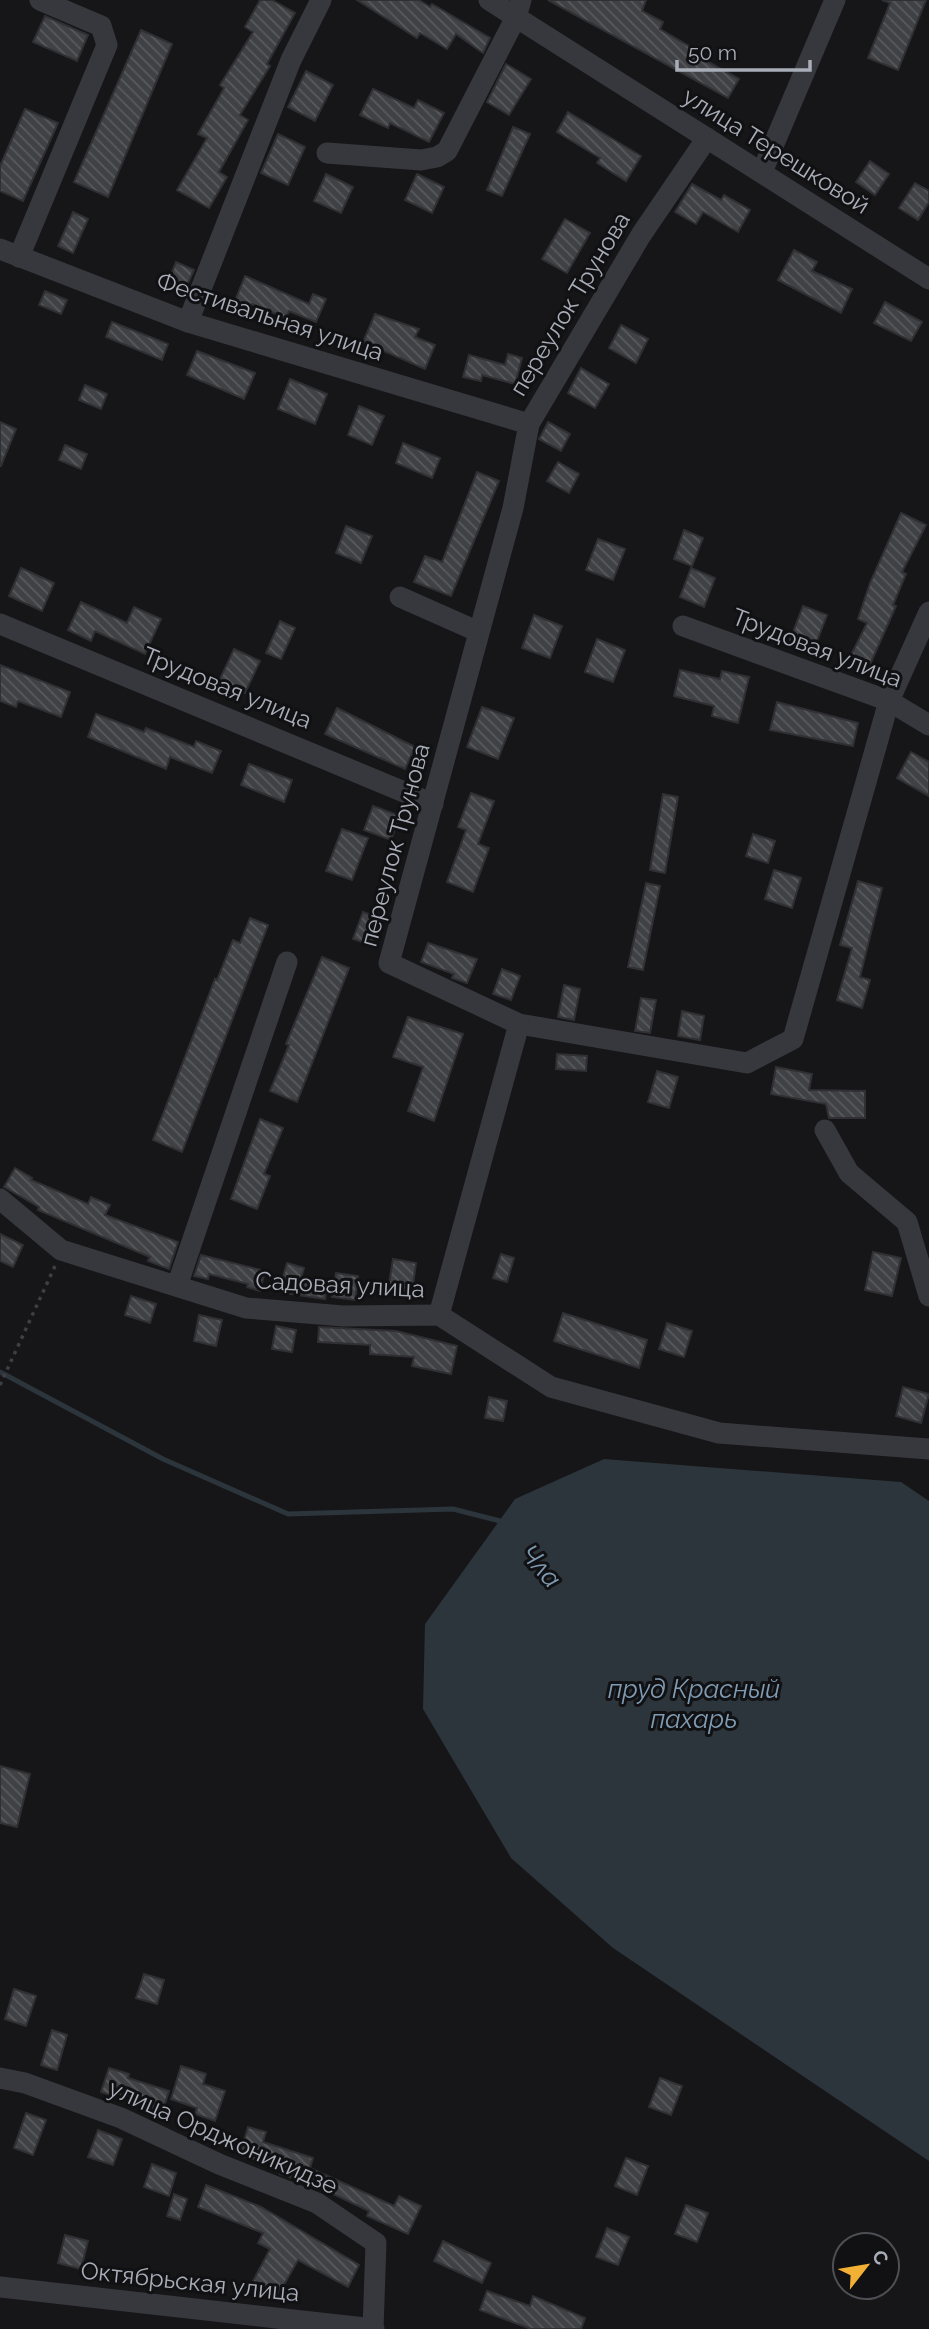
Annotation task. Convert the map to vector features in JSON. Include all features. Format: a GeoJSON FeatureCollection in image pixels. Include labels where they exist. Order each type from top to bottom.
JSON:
{"type":"FeatureCollection","features":[{"type":"Feature","properties":{"kind":"street"},"geometry":{"type":"LineString","coordinates":[[10,253],[107,45],[101,26],[40,0]]}},
{"type":"Feature","properties":{"kind":"street"},"geometry":{"type":"LineString","coordinates":[[188,322],[291,60],[321,0]]}},
{"type":"Feature","properties":{"kind":"street","name":"улица Терешковой"},"geometry":{"type":"LineString","coordinates":[[489,0],[519,9],[707,138],[929,279]]}},
{"type":"Feature","properties":{"kind":"street"},"geometry":{"type":"LineString","coordinates":[[762,172],[835,0]]}},
{"type":"Feature","properties":{"kind":"street"},"geometry":{"type":"LineString","coordinates":[[327,153],[421,160],[437,157],[447,151],[519,9]]}},
{"type":"Feature","properties":{"kind":"street","name":"переулок Трунова"},"geometry":{"type":"LineString","coordinates":[[707,138],[641,235],[528,424],[513,508],[389,963],[519,1024],[747,1063],[793,1039],[889,701],[929,612]]}},
{"type":"Feature","properties":{"kind":"street","name":"Фестивальная улица"},"geometry":{"type":"LineString","coordinates":[[10,253],[188,322],[528,424]]}},
{"type":"Feature","properties":{"kind":"street"},"geometry":{"type":"LineString","coordinates":[[400,597],[479,632]]}},
{"type":"Feature","properties":{"kind":"street","name":"Трудовая улица"},"geometry":{"type":"LineString","coordinates":[[0,624],[433,804]]}},
{"type":"Feature","properties":{"kind":"street","name":"Трудовая улица"},"geometry":{"type":"LineString","coordinates":[[683,626],[889,701],[929,725]]}},
{"type":"Feature","properties":{"kind":"street"},"geometry":{"type":"LineString","coordinates":[[177,1286],[287,962]]}},
{"type":"Feature","properties":{"kind":"street"},"geometry":{"type":"LineString","coordinates":[[439,1315],[519,1024]]}},
{"type":"Feature","properties":{"kind":"street"},"geometry":{"type":"LineString","coordinates":[[825,1130],[849,1173],[907,1222],[929,1296]]}},
{"type":"Feature","properties":{"kind":"street","name":"Садовая улица"},"geometry":{"type":"LineString","coordinates":[[0,1199],[61,1250],[246,1308],[343,1316],[439,1315],[551,1387],[706,1430],[929,1448]]}},
{"type":"Feature","properties":{"kind":"street","name":"улица Орджоникидзе"},"geometry":{"type":"LineString","coordinates":[[0,2078],[25,2083],[121,2119],[219,2164],[317,2203],[367,2236],[376,2243],[374,2329]]}},
{"type":"Feature","properties":{"kind":"street","name":"Октябрьская улица"},"geometry":{"type":"LineString","coordinates":[[0,2287],[374,2329]]}},
{"type":"Feature","properties":{"kind":"path"},"geometry":{"type":"LineString","coordinates":[[0,1385],[22,1342],[61,1250]]}},
{"type":"Feature","properties":{"kind":"water","name":"пруд Красный пахарь"},"geometry":{"type":"Polygon","coordinates":[[[604,1459],[901,1482],[929,1501],[929,2161],[613,1948],[511,1858],[423,1709],[425,1624],[515,1499],[604,1459]]]}},
{"type":"Feature","properties":{"kind":"building"},"geometry":{"type":"Polygon","coordinates":[[[260,0],[272,0],[295,13],[267,64],[270,66],[240,115],[248,120],[219,172],[227,177],[209,208],[177,190],[207,138],[198,134],[224,88],[220,85],[253,32],[245,27],[260,0]]]}},
{"type":"Feature","properties":{"kind":"building"},"geometry":{"type":"Polygon","coordinates":[[[357,0],[419,0],[430,7],[432,4],[490,38],[483,53],[456,34],[447,49],[420,33],[417,38],[357,0]]]}},
{"type":"Feature","properties":{"kind":"building"},"geometry":{"type":"Polygon","coordinates":[[[548,0],[646,0],[642,11],[663,22],[660,29],[692,48],[690,52],[739,79],[728,98],[548,0]]]}},
{"type":"Feature","properties":{"kind":"building"},"geometry":{"type":"Polygon","coordinates":[[[882,0],[926,0],[898,70],[868,58],[890,3],[882,0]]]}},
{"type":"Feature","properties":{"kind":"building"},"geometry":{"type":"Polygon","coordinates":[[[45,16],[88,35],[77,61],[33,42],[45,16]]]}},
{"type":"Feature","properties":{"kind":"building"},"geometry":{"type":"Polygon","coordinates":[[[141,30],[172,44],[108,197],[74,182],[141,30]]]}},
{"type":"Feature","properties":{"kind":"building"},"geometry":{"type":"Polygon","coordinates":[[[506,64],[531,79],[509,115],[487,102],[506,64]]]}},
{"type":"Feature","properties":{"kind":"building"},"geometry":{"type":"Polygon","coordinates":[[[306,71],[333,85],[315,121],[288,107],[306,71]]]}},
{"type":"Feature","properties":{"kind":"building"},"geometry":{"type":"Polygon","coordinates":[[[373,89],[414,108],[418,100],[444,113],[429,142],[390,123],[388,128],[360,115],[373,89]]]}},
{"type":"Feature","properties":{"kind":"building"},"geometry":{"type":"Polygon","coordinates":[[[25,109],[58,123],[23,201],[0,191],[0,166],[25,109]]]}},
{"type":"Feature","properties":{"kind":"building"},"geometry":{"type":"Polygon","coordinates":[[[568,112],[641,156],[626,181],[597,163],[600,158],[557,132],[568,112]]]}},
{"type":"Feature","properties":{"kind":"building"},"geometry":{"type":"Polygon","coordinates":[[[513,127],[530,134],[502,196],[487,190],[513,127]]]}},
{"type":"Feature","properties":{"kind":"building"},"geometry":{"type":"Polygon","coordinates":[[[278,134],[305,147],[288,185],[261,173],[278,134]]]}},
{"type":"Feature","properties":{"kind":"building"},"geometry":{"type":"Polygon","coordinates":[[[870,161],[889,174],[875,195],[856,182],[870,161]]]}},
{"type":"Feature","properties":{"kind":"building"},"geometry":{"type":"Polygon","coordinates":[[[326,174],[353,187],[341,213],[314,201],[326,174]]]}},
{"type":"Feature","properties":{"kind":"building"},"geometry":{"type":"Polygon","coordinates":[[[417,174],[444,187],[432,213],[405,200],[417,174]]]}},
{"type":"Feature","properties":{"kind":"building"},"geometry":{"type":"Polygon","coordinates":[[[915,183],[929,191],[929,202],[918,220],[899,208],[915,183]]]}},
{"type":"Feature","properties":{"kind":"building"},"geometry":{"type":"Polygon","coordinates":[[[692,184],[721,200],[724,195],[750,210],[738,232],[703,212],[696,224],[675,212],[692,184]]]}},
{"type":"Feature","properties":{"kind":"building"},"geometry":{"type":"Polygon","coordinates":[[[73,212],[88,219],[73,253],[58,246],[73,212]]]}},
{"type":"Feature","properties":{"kind":"building"},"geometry":{"type":"Polygon","coordinates":[[[565,219],[590,233],[567,273],[542,259],[565,219]]]}},
{"type":"Feature","properties":{"kind":"building"},"geometry":{"type":"Polygon","coordinates":[[[794,250],[817,262],[812,271],[852,289],[841,313],[778,280],[794,250]]]}},
{"type":"Feature","properties":{"kind":"building"},"geometry":{"type":"Polygon","coordinates":[[[176,262],[194,270],[184,292],[167,284],[176,262]]]}},
{"type":"Feature","properties":{"kind":"building"},"geometry":{"type":"Polygon","coordinates":[[[245,276],[309,304],[313,294],[326,299],[316,322],[289,311],[286,318],[252,304],[249,310],[234,303],[245,276]]]}},
{"type":"Feature","properties":{"kind":"building"},"geometry":{"type":"Polygon","coordinates":[[[45,291],[67,300],[61,314],[39,305],[45,291]]]}},
{"type":"Feature","properties":{"kind":"building"},"geometry":{"type":"Polygon","coordinates":[[[885,302],[922,322],[911,341],[874,323],[885,302]]]}},
{"type":"Feature","properties":{"kind":"building"},"geometry":{"type":"Polygon","coordinates":[[[375,314],[419,329],[415,337],[435,345],[425,369],[363,342],[375,314]]]}},
{"type":"Feature","properties":{"kind":"building"},"geometry":{"type":"Polygon","coordinates":[[[112,322],[168,344],[162,360],[106,337],[112,322]]]}},
{"type":"Feature","properties":{"kind":"building"},"geometry":{"type":"Polygon","coordinates":[[[621,325],[648,339],[636,363],[609,348],[621,325]]]}},
{"type":"Feature","properties":{"kind":"building"},"geometry":{"type":"Polygon","coordinates":[[[197,351],[255,373],[244,399],[187,375],[197,351]]]}},
{"type":"Feature","properties":{"kind":"building"},"geometry":{"type":"Polygon","coordinates":[[[508,354],[522,358],[515,384],[482,375],[481,381],[463,377],[469,355],[505,365],[508,354]]]}},
{"type":"Feature","properties":{"kind":"building"},"geometry":{"type":"Polygon","coordinates":[[[581,368],[609,384],[595,408],[568,393],[581,368]]]}},
{"type":"Feature","properties":{"kind":"building"},"geometry":{"type":"Polygon","coordinates":[[[290,379],[327,394],[315,424],[278,409],[290,379]]]}},
{"type":"Feature","properties":{"kind":"building"},"geometry":{"type":"Polygon","coordinates":[[[85,385],[107,394],[101,409],[79,400],[85,385]]]}},
{"type":"Feature","properties":{"kind":"building"},"geometry":{"type":"Polygon","coordinates":[[[359,406],[384,416],[372,445],[348,435],[359,406]]]}},
{"type":"Feature","properties":{"kind":"building"},"geometry":{"type":"Polygon","coordinates":[[[0,422],[16,429],[1,466],[0,466],[0,422]]]}},
{"type":"Feature","properties":{"kind":"building"},"geometry":{"type":"Polygon","coordinates":[[[548,422],[570,434],[561,451],[539,439],[548,422]]]}},
{"type":"Feature","properties":{"kind":"building"},"geometry":{"type":"Polygon","coordinates":[[[403,443],[440,458],[432,478],[396,463],[403,443]]]}},
{"type":"Feature","properties":{"kind":"building"},"geometry":{"type":"Polygon","coordinates":[[[65,445],[87,454],[81,469],[59,460],[65,445]]]}},
{"type":"Feature","properties":{"kind":"building"},"geometry":{"type":"Polygon","coordinates":[[[558,462],[579,474],[569,493],[547,481],[558,462]]]}},
{"type":"Feature","properties":{"kind":"building"},"geometry":{"type":"Polygon","coordinates":[[[477,472],[499,481],[451,596],[414,582],[425,556],[442,562],[477,472]]]}},
{"type":"Feature","properties":{"kind":"building"},"geometry":{"type":"Polygon","coordinates":[[[901,513],[926,525],[902,572],[906,574],[893,605],[896,606],[868,669],[849,659],[867,623],[858,619],[870,583],[901,513]]]}},
{"type":"Feature","properties":{"kind":"building"},"geometry":{"type":"Polygon","coordinates":[[[346,526],[372,536],[361,563],[336,553],[346,526]]]}},
{"type":"Feature","properties":{"kind":"building"},"geometry":{"type":"Polygon","coordinates":[[[684,530],[703,538],[692,566],[674,559],[684,530]]]}},
{"type":"Feature","properties":{"kind":"building"},"geometry":{"type":"Polygon","coordinates":[[[598,539],[625,549],[613,580],[586,570],[598,539]]]}},
{"type":"Feature","properties":{"kind":"building"},"geometry":{"type":"Polygon","coordinates":[[[21,568],[54,583],[42,611],[9,596],[21,568]]]}},
{"type":"Feature","properties":{"kind":"building"},"geometry":{"type":"Polygon","coordinates":[[[691,568],[715,578],[704,607],[680,597],[691,568]]]}},
{"type":"Feature","properties":{"kind":"building"},"geometry":{"type":"Polygon","coordinates":[[[81,602],[127,623],[134,607],[161,619],[145,654],[95,631],[91,641],[68,630],[81,602]]]}},
{"type":"Feature","properties":{"kind":"building"},"geometry":{"type":"Polygon","coordinates":[[[803,606],[827,615],[814,649],[790,640],[803,606]]]}},
{"type":"Feature","properties":{"kind":"building"},"geometry":{"type":"Polygon","coordinates":[[[534,615],[562,626],[550,658],[522,648],[534,615]]]}},
{"type":"Feature","properties":{"kind":"building"},"geometry":{"type":"Polygon","coordinates":[[[280,621],[295,628],[281,659],[266,653],[280,621]]]}},
{"type":"Feature","properties":{"kind":"building"},"geometry":{"type":"Polygon","coordinates":[[[597,639],[625,650],[613,682],[585,672],[597,639]]]}},
{"type":"Feature","properties":{"kind":"building"},"geometry":{"type":"Polygon","coordinates":[[[234,649],[260,661],[245,693],[219,681],[234,649]]]}},
{"type":"Feature","properties":{"kind":"building"},"geometry":{"type":"Polygon","coordinates":[[[0,665],[70,692],[61,717],[18,701],[16,707],[0,701],[0,665]]]}},
{"type":"Feature","properties":{"kind":"building"},"geometry":{"type":"Polygon","coordinates":[[[680,670],[720,679],[722,671],[749,677],[738,723],[712,716],[714,706],[674,696],[680,670]]]}},
{"type":"Feature","properties":{"kind":"building"},"geometry":{"type":"Polygon","coordinates":[[[777,702],[858,723],[853,746],[770,730],[777,702]]]}},
{"type":"Feature","properties":{"kind":"building"},"geometry":{"type":"Polygon","coordinates":[[[482,707],[514,718],[498,759],[467,747],[482,707]]]}},
{"type":"Feature","properties":{"kind":"building"},"geometry":{"type":"Polygon","coordinates":[[[337,708],[415,747],[405,769],[325,734],[337,708]]]}},
{"type":"Feature","properties":{"kind":"building"},"geometry":{"type":"Polygon","coordinates":[[[96,714],[144,732],[146,728],[194,747],[196,741],[221,751],[212,773],[170,757],[166,769],[88,737],[96,714]]]}},
{"type":"Feature","properties":{"kind":"building"},"geometry":{"type":"Polygon","coordinates":[[[911,752],[929,762],[929,796],[897,778],[911,752]]]}},
{"type":"Feature","properties":{"kind":"building"},"geometry":{"type":"Polygon","coordinates":[[[249,764],[292,780],[284,802],[241,785],[249,764]]]}},
{"type":"Feature","properties":{"kind":"building"},"geometry":{"type":"Polygon","coordinates":[[[471,793],[494,801],[478,844],[489,848],[473,892],[447,882],[466,830],[458,827],[471,793]]]}},
{"type":"Feature","properties":{"kind":"building"},"geometry":{"type":"Polygon","coordinates":[[[663,794],[678,797],[665,873],[650,870],[663,794]]]}},
{"type":"Feature","properties":{"kind":"building"},"geometry":{"type":"Polygon","coordinates":[[[373,806],[400,816],[391,840],[364,830],[373,806]]]}},
{"type":"Feature","properties":{"kind":"building"},"geometry":{"type":"Polygon","coordinates":[[[342,829],[368,838],[352,880],[326,871],[342,829]]]}},
{"type":"Feature","properties":{"kind":"building"},"geometry":{"type":"Polygon","coordinates":[[[753,834],[775,841],[768,863],[746,856],[753,834]]]}},
{"type":"Feature","properties":{"kind":"building"},"geometry":{"type":"Polygon","coordinates":[[[774,870],[801,878],[792,908],[765,899],[774,870]]]}},
{"type":"Feature","properties":{"kind":"building"},"geometry":{"type":"Polygon","coordinates":[[[858,881],[882,888],[860,977],[870,980],[862,1008],[837,1000],[852,948],[840,945],[858,881]]]}},
{"type":"Feature","properties":{"kind":"building"},"geometry":{"type":"Polygon","coordinates":[[[646,883],[660,886],[643,970],[628,967],[646,883]]]}},
{"type":"Feature","properties":{"kind":"building"},"geometry":{"type":"Polygon","coordinates":[[[363,912],[381,919],[371,945],[353,939],[363,912]]]}},
{"type":"Feature","properties":{"kind":"building"},"geometry":{"type":"Polygon","coordinates":[[[250,918],[268,925],[182,1152],[153,1140],[215,979],[217,980],[233,940],[240,943],[250,918]]]}},
{"type":"Feature","properties":{"kind":"building"},"geometry":{"type":"Polygon","coordinates":[[[428,943],[477,959],[467,983],[452,978],[454,974],[421,962],[428,943]]]}},
{"type":"Feature","properties":{"kind":"building"},"geometry":{"type":"Polygon","coordinates":[[[322,957],[349,968],[297,1102],[270,1091],[322,957]]]}},
{"type":"Feature","properties":{"kind":"building"},"geometry":{"type":"Polygon","coordinates":[[[502,969],[520,976],[511,1000],[493,994],[502,969]]]}},
{"type":"Feature","properties":{"kind":"building"},"geometry":{"type":"Polygon","coordinates":[[[564,985],[580,989],[574,1020],[558,1017],[564,985]]]}},
{"type":"Feature","properties":{"kind":"building"},"geometry":{"type":"Polygon","coordinates":[[[641,998],[656,1000],[650,1033],[635,1031],[641,998]]]}},
{"type":"Feature","properties":{"kind":"building"},"geometry":{"type":"Polygon","coordinates":[[[682,1011],[704,1016],[700,1040],[678,1036],[682,1011]]]}},
{"type":"Feature","properties":{"kind":"building"},"geometry":{"type":"Polygon","coordinates":[[[408,1017],[463,1034],[434,1121],[408,1111],[423,1067],[393,1057],[408,1017]]]}},
{"type":"Feature","properties":{"kind":"building"},"geometry":{"type":"Polygon","coordinates":[[[557,1054],[587,1056],[586,1071],[556,1069],[557,1054]]]}},
{"type":"Feature","properties":{"kind":"building"},"geometry":{"type":"Polygon","coordinates":[[[776,1067],[812,1074],[809,1090],[865,1091],[865,1118],[829,1118],[826,1104],[771,1094],[776,1067]]]}},
{"type":"Feature","properties":{"kind":"building"},"geometry":{"type":"Polygon","coordinates":[[[657,1071],[678,1077],[669,1108],[648,1102],[657,1071]]]}},
{"type":"Feature","properties":{"kind":"building"},"geometry":{"type":"Polygon","coordinates":[[[260,1119],[283,1128],[264,1174],[270,1176],[257,1209],[231,1199],[260,1119]]]}},
{"type":"Feature","properties":{"kind":"building"},"geometry":{"type":"Polygon","coordinates":[[[15,1168],[32,1178],[31,1180],[88,1204],[91,1197],[110,1205],[105,1215],[178,1242],[169,1269],[148,1261],[150,1257],[38,1210],[39,1207],[4,1187],[15,1168]]]}},
{"type":"Feature","properties":{"kind":"building"},"geometry":{"type":"Polygon","coordinates":[[[0,1234],[23,1245],[13,1267],[0,1261],[0,1234]]]}},
{"type":"Feature","properties":{"kind":"building"},"geometry":{"type":"Polygon","coordinates":[[[873,1252],[901,1258],[892,1296],[865,1290],[873,1252]]]}},
{"type":"Feature","properties":{"kind":"building"},"geometry":{"type":"Polygon","coordinates":[[[501,1254],[514,1258],[507,1282],[493,1278],[501,1254]]]}},
{"type":"Feature","properties":{"kind":"building"},"geometry":{"type":"Polygon","coordinates":[[[201,1255],[265,1271],[260,1291],[247,1287],[248,1284],[209,1274],[208,1279],[194,1276],[201,1255]]]}},
{"type":"Feature","properties":{"kind":"building"},"geometry":{"type":"Polygon","coordinates":[[[393,1259],[416,1263],[412,1293],[388,1290],[393,1259]]]}},
{"type":"Feature","properties":{"kind":"building"},"geometry":{"type":"Polygon","coordinates":[[[287,1263],[304,1268],[300,1282],[327,1286],[325,1299],[284,1293],[285,1288],[280,1287],[287,1263]]]}},
{"type":"Feature","properties":{"kind":"building"},"geometry":{"type":"Polygon","coordinates":[[[336,1273],[358,1276],[355,1300],[332,1297],[336,1273]]]}},
{"type":"Feature","properties":{"kind":"building"},"geometry":{"type":"Polygon","coordinates":[[[131,1296],[156,1304],[150,1323],[125,1315],[131,1296]]]}},
{"type":"Feature","properties":{"kind":"building"},"geometry":{"type":"Polygon","coordinates":[[[563,1313],[647,1340],[639,1368],[554,1341],[563,1313]]]}},
{"type":"Feature","properties":{"kind":"building"},"geometry":{"type":"Polygon","coordinates":[[[199,1315],[222,1320],[216,1346],[194,1341],[199,1315]]]}},
{"type":"Feature","properties":{"kind":"building"},"geometry":{"type":"Polygon","coordinates":[[[667,1323],[692,1331],[684,1357],[659,1349],[667,1323]]]}},
{"type":"Feature","properties":{"kind":"building"},"geometry":{"type":"Polygon","coordinates":[[[276,1326],[296,1330],[292,1352],[272,1349],[276,1326]]]}},
{"type":"Feature","properties":{"kind":"building"},"geometry":{"type":"Polygon","coordinates":[[[319,1327],[396,1331],[457,1346],[451,1374],[412,1366],[414,1357],[370,1354],[370,1345],[318,1342],[319,1327]]]}},
{"type":"Feature","properties":{"kind":"building"},"geometry":{"type":"Polygon","coordinates":[[[903,1387],[929,1394],[921,1423],[896,1416],[903,1387]]]}},
{"type":"Feature","properties":{"kind":"building"},"geometry":{"type":"Polygon","coordinates":[[[489,1397],[507,1401],[503,1421],[485,1418],[489,1397]]]}},
{"type":"Feature","properties":{"kind":"building"},"geometry":{"type":"Polygon","coordinates":[[[0,1766],[30,1774],[17,1827],[0,1823],[0,1766]]]}},
{"type":"Feature","properties":{"kind":"building"},"geometry":{"type":"Polygon","coordinates":[[[144,1974],[164,1980],[157,2004],[136,1998],[144,1974]]]}},
{"type":"Feature","properties":{"kind":"building"},"geometry":{"type":"Polygon","coordinates":[[[14,1989],[36,1996],[26,2026],[5,2019],[14,1989]]]}},
{"type":"Feature","properties":{"kind":"building"},"geometry":{"type":"Polygon","coordinates":[[[52,2030],[67,2035],[57,2070],[41,2065],[52,2030]]]}},
{"type":"Feature","properties":{"kind":"building"},"geometry":{"type":"Polygon","coordinates":[[[181,2066],[206,2074],[203,2084],[225,2091],[215,2121],[195,2114],[197,2108],[171,2099],[181,2066]]]}},
{"type":"Feature","properties":{"kind":"building"},"geometry":{"type":"Polygon","coordinates":[[[109,2068],[129,2074],[128,2078],[169,2091],[162,2113],[101,2092],[109,2068]]]}},
{"type":"Feature","properties":{"kind":"building"},"geometry":{"type":"Polygon","coordinates":[[[660,2078],[682,2086],[671,2115],[649,2107],[660,2078]]]}},
{"type":"Feature","properties":{"kind":"building"},"geometry":{"type":"Polygon","coordinates":[[[26,2113],[46,2120],[33,2155],[14,2148],[26,2113]]]}},
{"type":"Feature","properties":{"kind":"building"},"geometry":{"type":"Polygon","coordinates":[[[248,2127],[266,2132],[263,2142],[313,2158],[310,2168],[394,2206],[399,2196],[421,2206],[408,2234],[367,2216],[369,2211],[327,2191],[328,2189],[280,2174],[282,2168],[240,2155],[248,2127]]]}},
{"type":"Feature","properties":{"kind":"building"},"geometry":{"type":"Polygon","coordinates":[[[98,2130],[122,2139],[113,2165],[88,2157],[98,2130]]]}},
{"type":"Feature","properties":{"kind":"building"},"geometry":{"type":"Polygon","coordinates":[[[626,2158],[648,2166],[637,2195],[615,2186],[626,2158]]]}},
{"type":"Feature","properties":{"kind":"building"},"geometry":{"type":"Polygon","coordinates":[[[152,2164],[176,2173],[169,2196],[144,2187],[152,2164]]]}},
{"type":"Feature","properties":{"kind":"building"},"geometry":{"type":"Polygon","coordinates":[[[206,2185],[261,2207],[359,2265],[348,2287],[298,2260],[277,2297],[252,2283],[270,2249],[258,2243],[263,2233],[198,2207],[206,2185]]]}},
{"type":"Feature","properties":{"kind":"building"},"geometry":{"type":"Polygon","coordinates":[[[174,2194],[187,2199],[180,2220],[167,2216],[174,2194]]]}},
{"type":"Feature","properties":{"kind":"building"},"geometry":{"type":"Polygon","coordinates":[[[686,2205],[708,2213],[697,2242],[675,2234],[686,2205]]]}},
{"type":"Feature","properties":{"kind":"building"},"geometry":{"type":"Polygon","coordinates":[[[607,2228],[629,2237],[618,2265],[596,2257],[607,2228]]]}},
{"type":"Feature","properties":{"kind":"building"},"geometry":{"type":"Polygon","coordinates":[[[65,2235],[88,2241],[81,2269],[58,2263],[65,2235]]]}},
{"type":"Feature","properties":{"kind":"building"},"geometry":{"type":"Polygon","coordinates":[[[443,2241],[491,2263],[482,2283],[434,2261],[443,2241]]]}},
{"type":"Feature","properties":{"kind":"building"},"geometry":{"type":"Polygon","coordinates":[[[487,2291],[530,2306],[533,2296],[585,2318],[581,2329],[531,2329],[480,2310],[487,2291]]]}},
{"type":"Feature","properties":{"kind":"waterway","name":"Чла"},"geometry":{"type":"LineString","coordinates":[[0,1372],[163,1459],[288,1514],[453,1509],[504,1522]]}}]}
